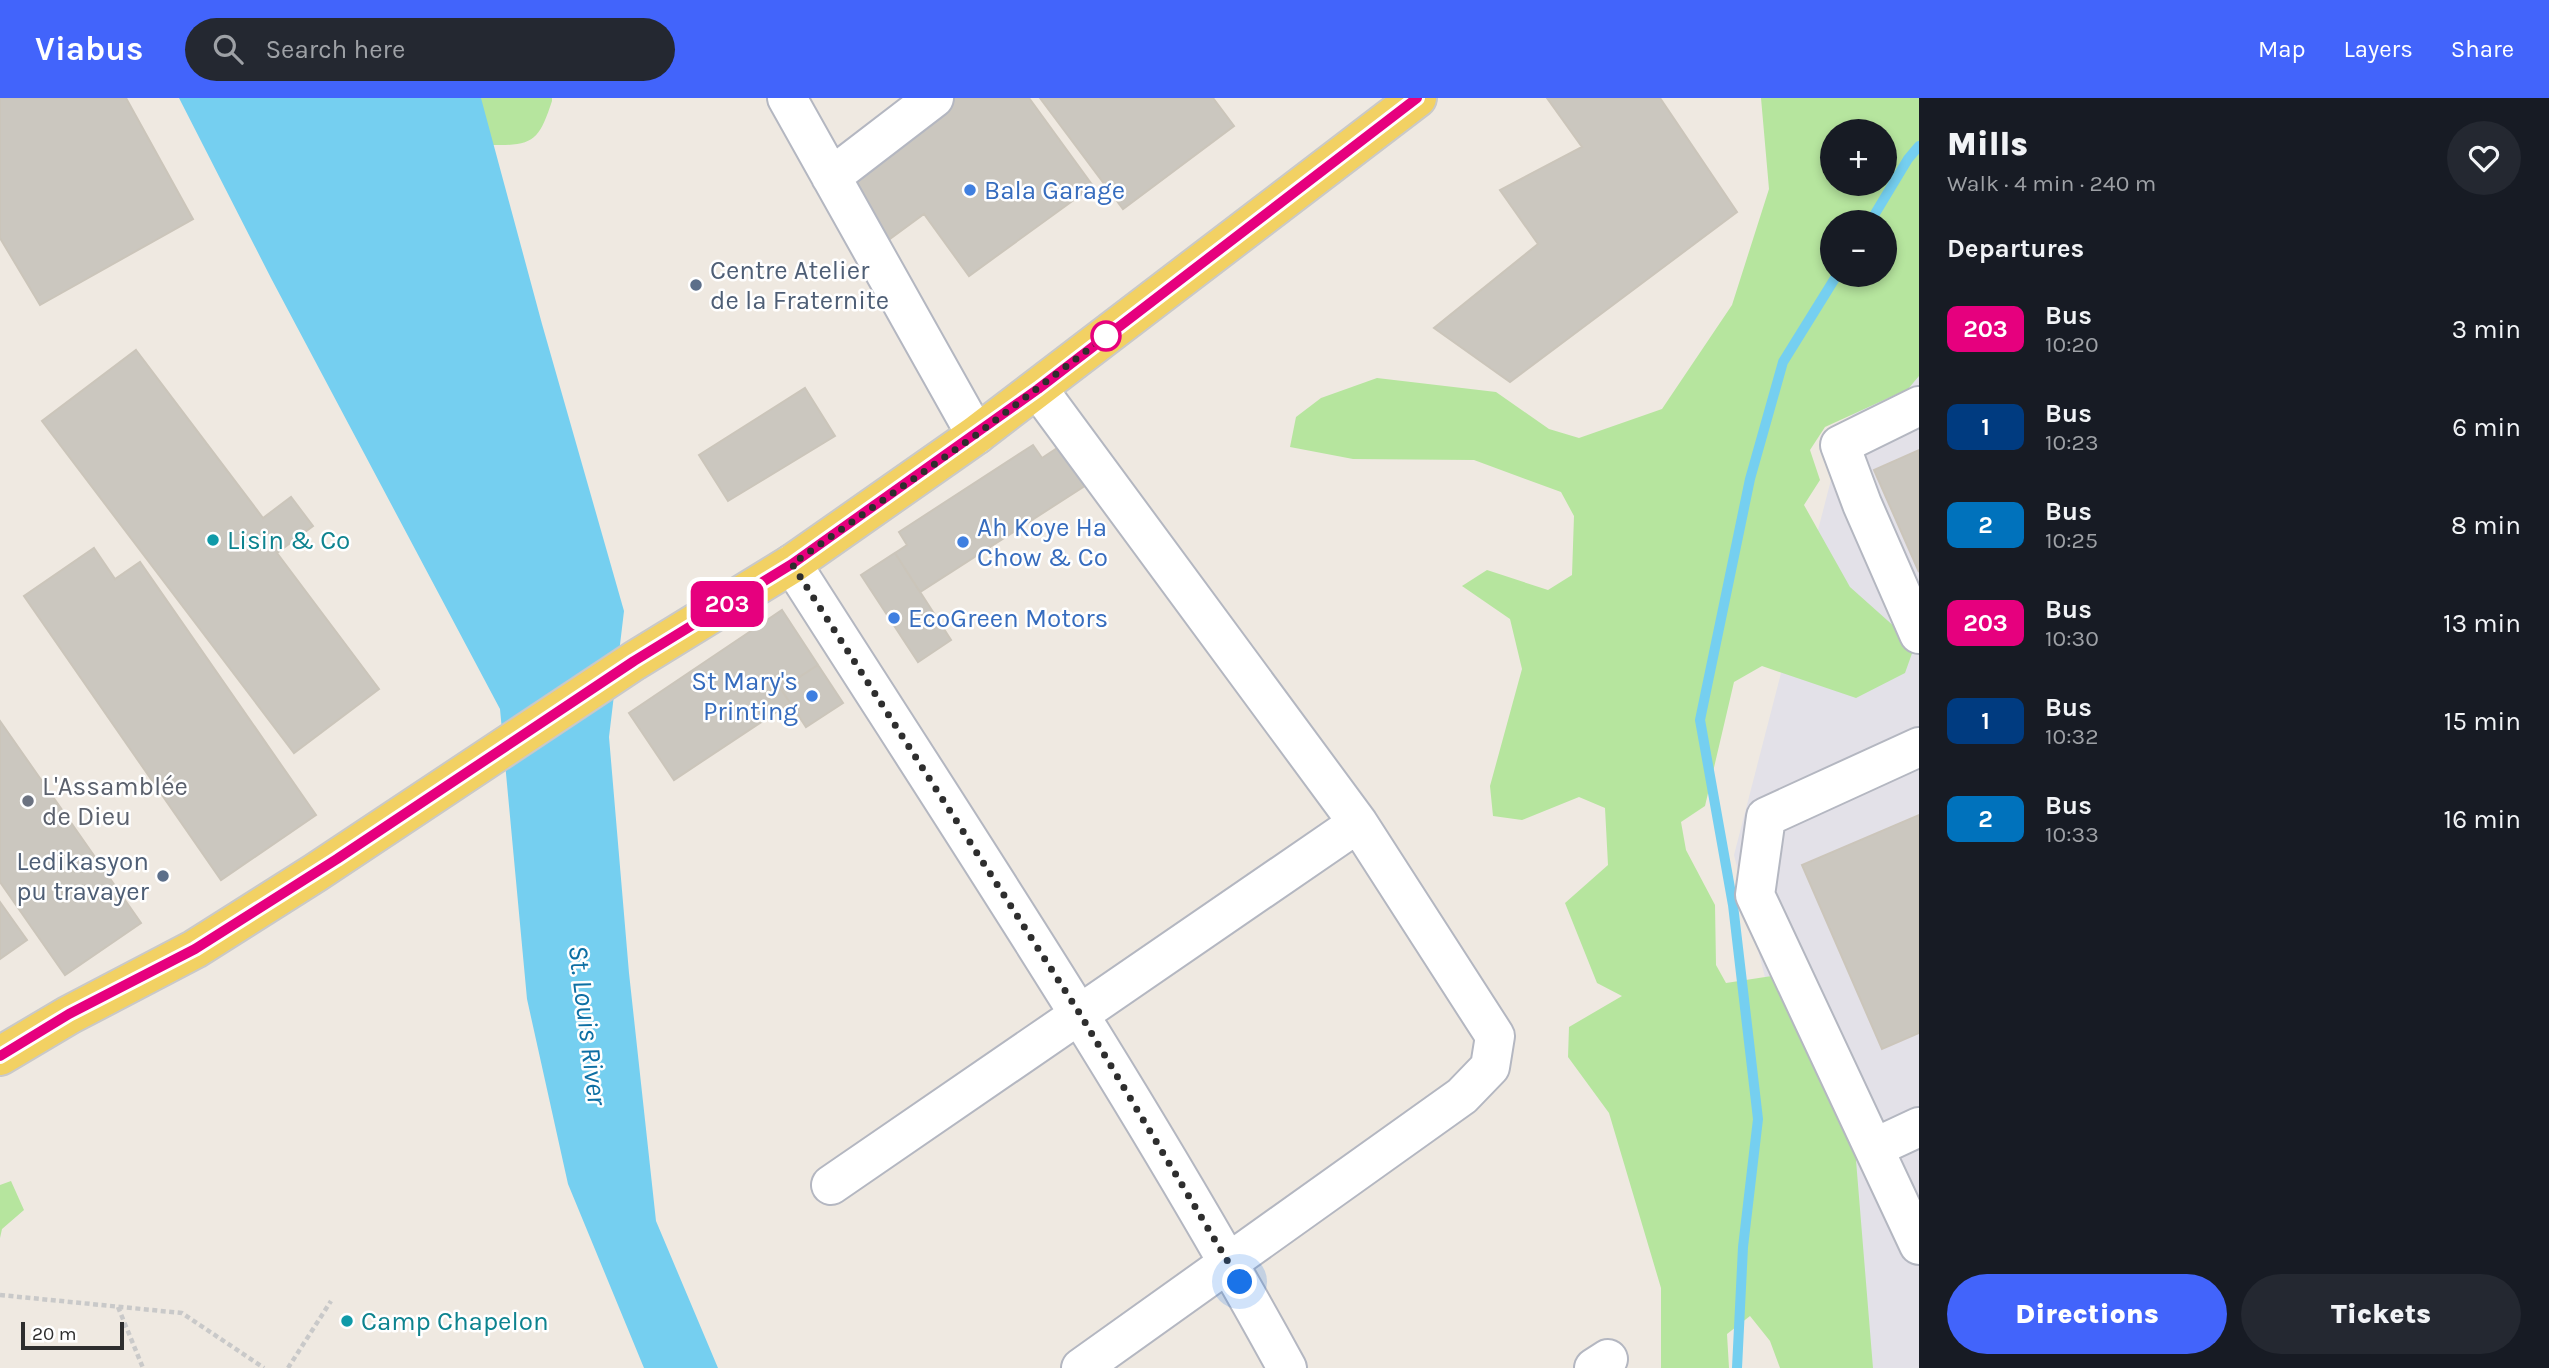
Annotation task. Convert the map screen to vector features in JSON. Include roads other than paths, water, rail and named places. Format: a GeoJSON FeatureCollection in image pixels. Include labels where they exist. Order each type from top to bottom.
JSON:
{"type":"FeatureCollection","features":[{"type":"Feature","properties":{"kind":"main road"},"geometry":{"type":"LineString","coordinates":[[0,1056],[69,1014],[195,949],[486,761],[634,661],[792,564],[1038,389],[1417,98]]}},
{"type":"Feature","properties":{"kind":"street"},"geometry":{"type":"LineString","coordinates":[[787,98],[976,435]]}},
{"type":"Feature","properties":{"kind":"street"},"geometry":{"type":"LineString","coordinates":[[831,177],[934,98]]}},
{"type":"Feature","properties":{"kind":"street"},"geometry":{"type":"LineString","coordinates":[[1038,389],[1358,823],[1495,1036],[1490,1067],[1462,1096],[1081,1368]]}},
{"type":"Feature","properties":{"kind":"street"},"geometry":{"type":"LineString","coordinates":[[1919,406],[1840,445],[1862,504],[1919,634]]}},
{"type":"Feature","properties":{"kind":"street"},"geometry":{"type":"LineString","coordinates":[[792,564],[1080,1014],[1229,1261],[1287,1368]]}},
{"type":"Feature","properties":{"kind":"street"},"geometry":{"type":"LineString","coordinates":[[1919,747],[1766,817],[1755,895],[1919,1245]]}},
{"type":"Feature","properties":{"kind":"street"},"geometry":{"type":"LineString","coordinates":[[831,1185],[1358,823]]}},
{"type":"Feature","properties":{"kind":"street"},"geometry":{"type":"LineString","coordinates":[[1874,1148],[1919,1127]]}},
{"type":"Feature","properties":{"kind":"water","name":"St. Louis River"},"geometry":{"type":"Polygon","coordinates":[[[179,98],[481,98],[624,611],[609,737],[629,973],[656,1221],[718,1368],[644,1368],[568,1184],[527,999],[500,709],[272,280],[179,98]]]}},
{"type":"Feature","properties":{"kind":"waterway"},"geometry":{"type":"LineString","coordinates":[[1877,210],[1908,159],[1919,146]]}},
{"type":"Feature","properties":{"kind":"waterway"},"geometry":{"type":"LineString","coordinates":[[1737,1368],[1743,1247],[1758,1119],[1733,905],[1700,720],[1750,479],[1783,362],[1830,287]]}},
{"type":"Feature","properties":{"kind":"place","name":"Bala Garage"},"geometry":{"type":"Point","coordinates":[970,190]}},
{"type":"Feature","properties":{"kind":"place","name":"Centre Atelier de la Fraternite"},"geometry":{"type":"Point","coordinates":[696,285]}},
{"type":"Feature","properties":{"kind":"place","name":"Lisin & Co"},"geometry":{"type":"Point","coordinates":[213,540]}},
{"type":"Feature","properties":{"kind":"place","name":"Ah Koye Ha Chow & Co"},"geometry":{"type":"Point","coordinates":[963,542]}},
{"type":"Feature","properties":{"kind":"place","name":"EcoGreen Motors"},"geometry":{"type":"Point","coordinates":[894,618]}},
{"type":"Feature","properties":{"kind":"place","name":"St Mary's Printing"},"geometry":{"type":"Point","coordinates":[812,696]}},
{"type":"Feature","properties":{"kind":"place","name":"L'Assamblée de Dieu"},"geometry":{"type":"Point","coordinates":[28,801]}},
{"type":"Feature","properties":{"kind":"place","name":"Ledikasyon pu travayer"},"geometry":{"type":"Point","coordinates":[163,876]}},
{"type":"Feature","properties":{"kind":"place","name":"Camp Chapelon"},"geometry":{"type":"Point","coordinates":[347,1321]}}]}
